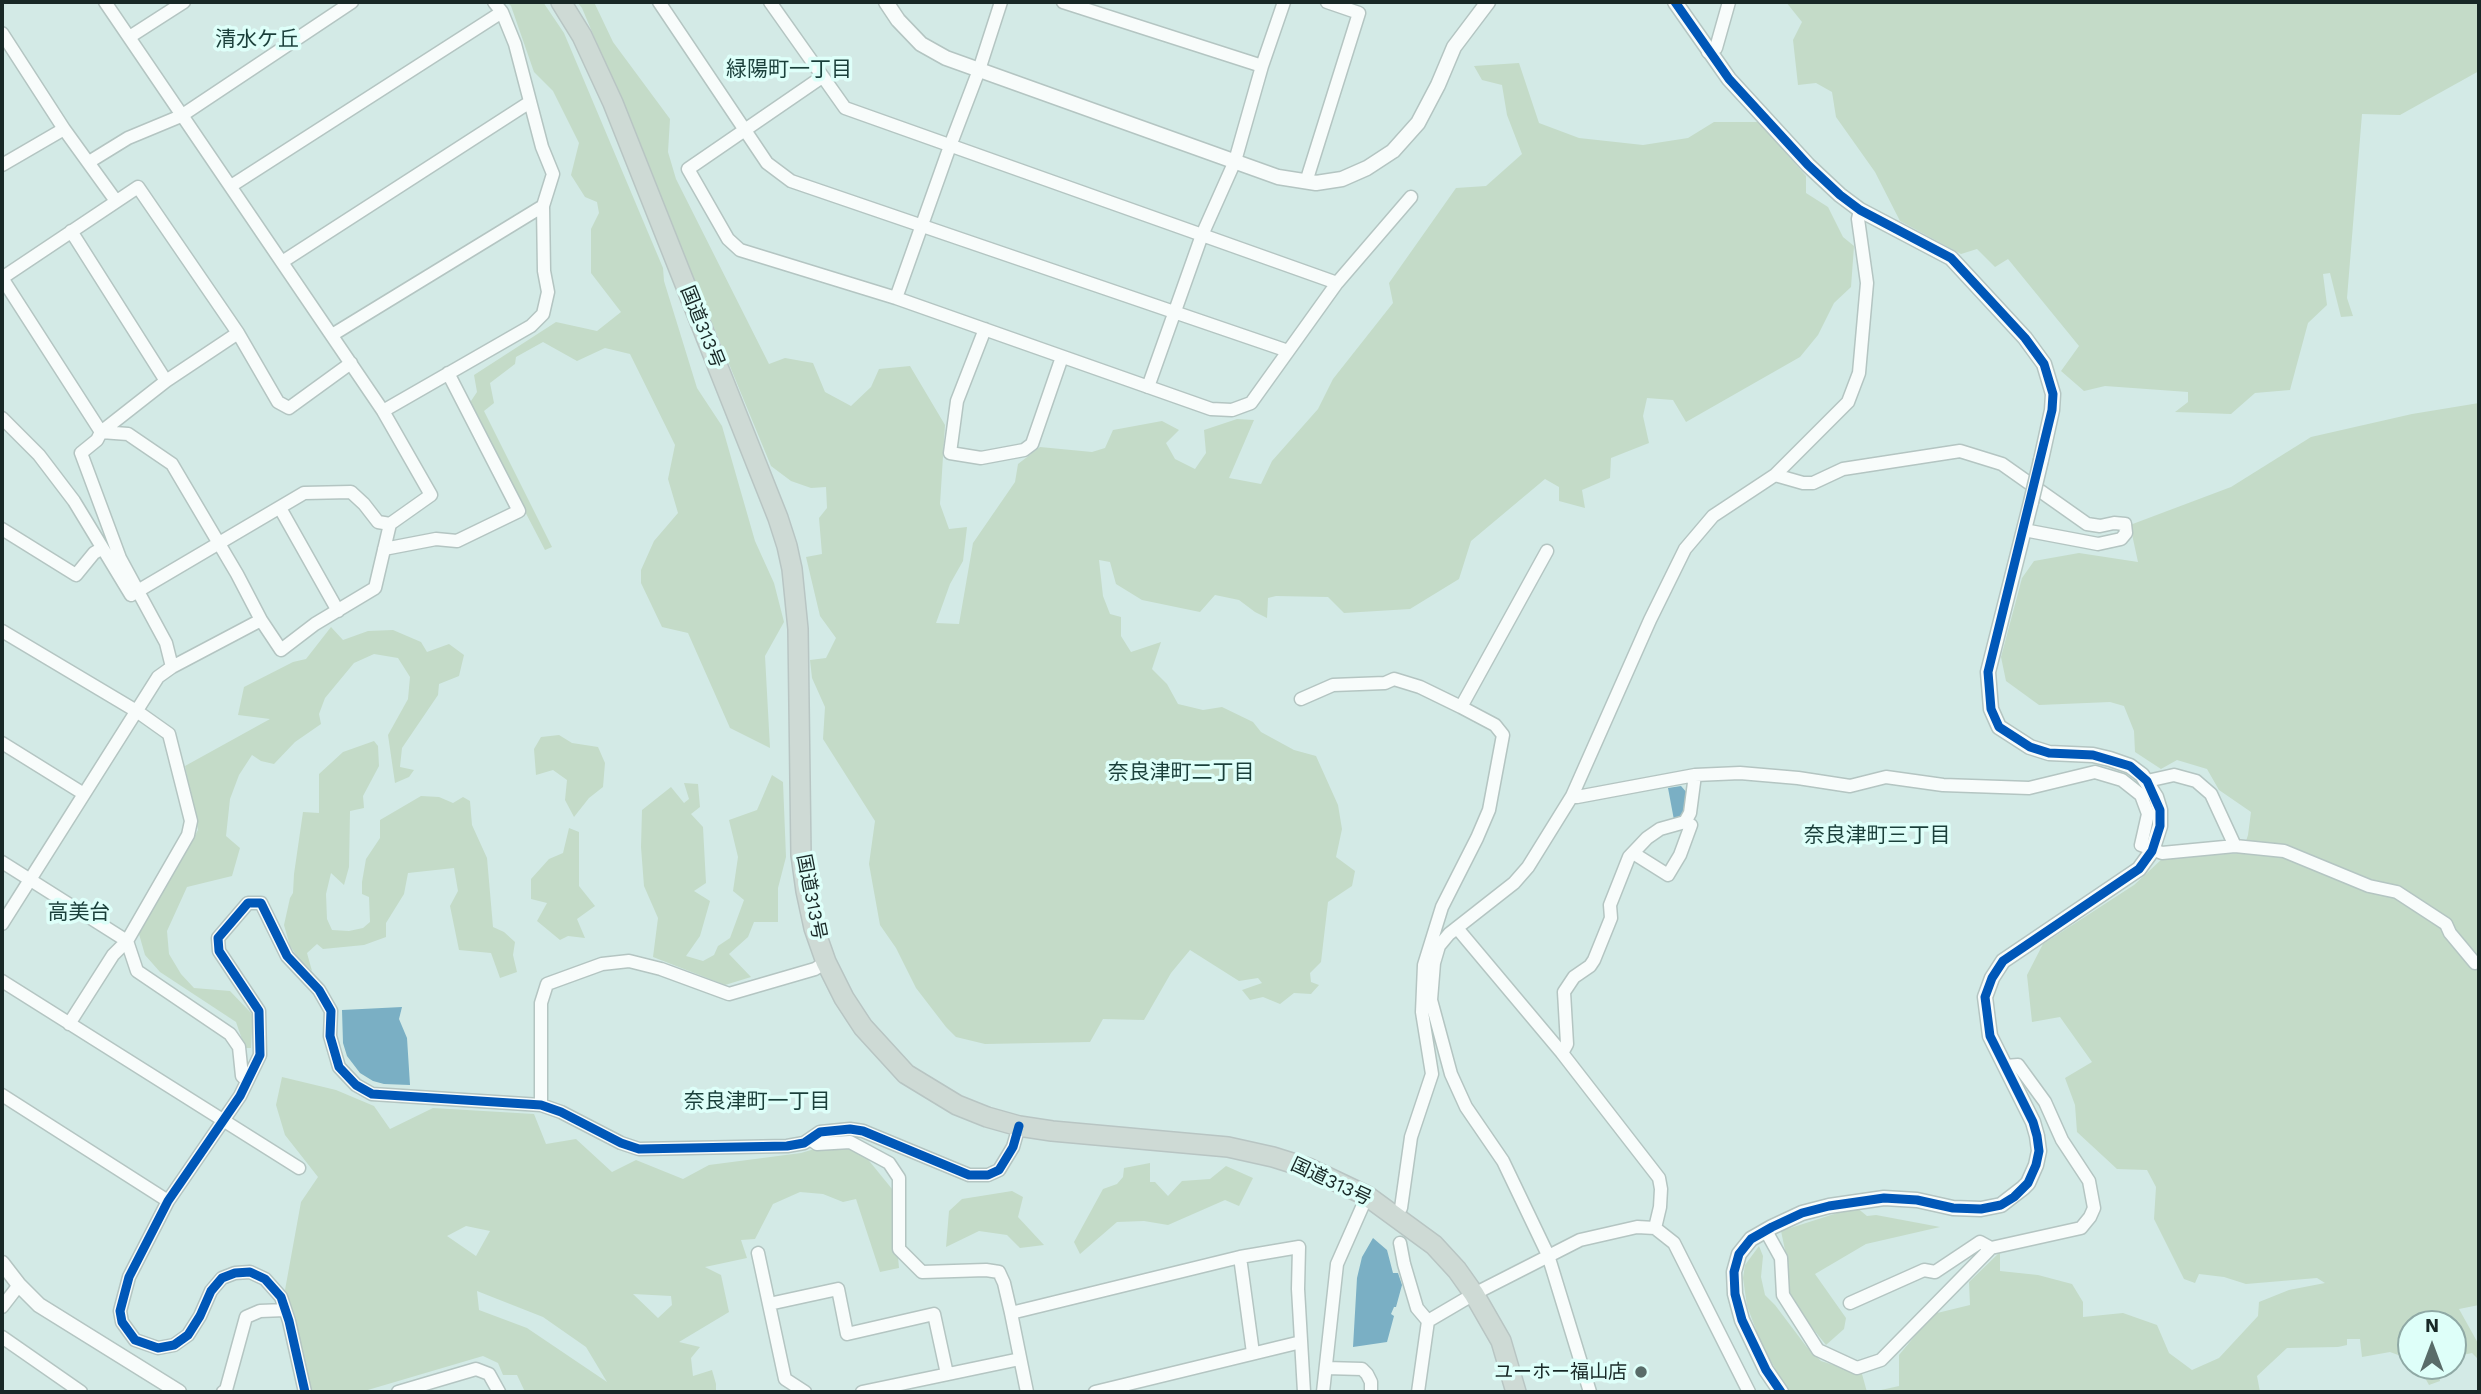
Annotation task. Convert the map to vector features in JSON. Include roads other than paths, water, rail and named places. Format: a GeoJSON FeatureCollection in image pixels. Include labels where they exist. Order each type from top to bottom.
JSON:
{"type":"FeatureCollection","features":[{"type":"Feature","properties":{"kind":"highway","name":"国道313号"},"geometry":{"type":"LineString","coordinates":[[561,2],[582,36],[613,103],[778,518],[792,569],[798,629],[801,855],[814,928],[826,962],[844,998],[863,1027],[906,1074],[957,1105],[1019,1126],[1228,1147],[1308,1168],[1367,1196],[1434,1245],[1457,1270],[1501,1341],[1516,1392]]}},
{"type":"Feature","properties":{"kind":"street"},"geometry":{"type":"LineString","coordinates":[[101,432],[128,433],[172,464],[281,650],[315,624],[375,588],[390,524],[431,495],[383,411],[106,2]]}},
{"type":"Feature","properties":{"kind":"street"},"geometry":{"type":"LineString","coordinates":[[131,36],[184,2]]}},
{"type":"Feature","properties":{"kind":"street"},"geometry":{"type":"LineString","coordinates":[[89,162],[128,138],[181,116],[352,2]]}},
{"type":"Feature","properties":{"kind":"street"},"geometry":{"type":"LineString","coordinates":[[659,2],[766,163],[792,181],[1288,351]]}},
{"type":"Feature","properties":{"kind":"street"},"geometry":{"type":"LineString","coordinates":[[770,2],[845,108],[1337,283]]}},
{"type":"Feature","properties":{"kind":"street"},"geometry":{"type":"LineString","coordinates":[[886,2],[898,20],[921,44],[946,58],[1278,177],[1316,183],[1342,180],[1394,151],[1418,122],[1454,47],[1488,2]]}},
{"type":"Feature","properties":{"kind":"street"},"geometry":{"type":"LineString","coordinates":[[896,298],[1001,2]]}},
{"type":"Feature","properties":{"kind":"street"},"geometry":{"type":"LineString","coordinates":[[1063,2],[1262,66]]}},
{"type":"Feature","properties":{"kind":"street"},"geometry":{"type":"LineString","coordinates":[[1149,387],[1202,235],[1235,161],[1262,66],[1284,2]]}},
{"type":"Feature","properties":{"kind":"street"},"geometry":{"type":"LineString","coordinates":[[1306,182],[1359,13],[1327,2]]}},
{"type":"Feature","properties":{"kind":"street"},"geometry":{"type":"LineString","coordinates":[[1675,2],[1729,79],[1808,165],[1860,210],[1951,258],[2025,338],[2044,364],[2053,394],[2052,410],[1988,672],[1991,709],[1999,727],[2030,747],[2049,753],[2093,755],[2130,766],[2147,781],[2160,810],[2160,826],[2152,851],[2139,869],[2003,961],[1992,978],[1985,997],[1990,1036],[2033,1122],[2039,1151],[2028,1183],[2001,1205],[1981,1209],[1952,1208],[1917,1200],[1884,1198],[1854,1201],[1802,1213],[1751,1239],[1739,1254],[1734,1272],[1735,1294],[1742,1320],[1766,1370],[1781,1392]]}},
{"type":"Feature","properties":{"kind":"street"},"geometry":{"type":"LineString","coordinates":[[1709,52],[1716,48],[1729,2]]}},
{"type":"Feature","properties":{"kind":"street"},"geometry":{"type":"LineString","coordinates":[[231,186],[498,7],[515,44],[542,147],[553,174],[543,206],[544,271],[548,292],[543,314],[530,326],[383,411]]}},
{"type":"Feature","properties":{"kind":"street"},"geometry":{"type":"LineString","coordinates":[[2,33],[64,129],[116,201]]}},
{"type":"Feature","properties":{"kind":"street"},"geometry":{"type":"LineString","coordinates":[[822,77],[688,169],[728,239],[740,250],[896,298],[1211,408],[1232,410],[1251,402],[1337,283],[1410,197]]}},
{"type":"Feature","properties":{"kind":"street"},"geometry":{"type":"LineString","coordinates":[[282,262],[530,102]]}},
{"type":"Feature","properties":{"kind":"street"},"geometry":{"type":"LineString","coordinates":[[2,165],[64,129]]}},
{"type":"Feature","properties":{"kind":"street"},"geometry":{"type":"LineString","coordinates":[[101,432],[2,278],[138,187],[238,333],[278,402],[289,408],[351,363]]}},
{"type":"Feature","properties":{"kind":"street"},"geometry":{"type":"LineString","coordinates":[[332,335],[543,206]]}},
{"type":"Feature","properties":{"kind":"street"},"geometry":{"type":"LineString","coordinates":[[1590,1392],[1548,1255],[1503,1161],[1466,1107],[1451,1074],[1431,1000],[1434,963],[1439,946],[1457,928],[1514,883],[1528,867],[1572,796],[1650,620],[1685,549],[1713,516],[1775,475],[1848,402],[1859,373],[1867,283],[1858,219],[1860,210]]}},
{"type":"Feature","properties":{"kind":"street"},"geometry":{"type":"LineString","coordinates":[[71,231],[166,381]]}},
{"type":"Feature","properties":{"kind":"street"},"geometry":{"type":"LineString","coordinates":[[985,329],[957,401],[950,453],[981,458],[1024,450],[1032,444],[1062,357]]}},
{"type":"Feature","properties":{"kind":"street"},"geometry":{"type":"LineString","coordinates":[[172,667],[166,643],[120,558],[81,453],[97,440],[101,432],[166,381],[238,333]]}},
{"type":"Feature","properties":{"kind":"street"},"geometry":{"type":"LineString","coordinates":[[384,549],[436,539],[457,541],[519,511],[448,373]]}},
{"type":"Feature","properties":{"kind":"street"},"geometry":{"type":"LineString","coordinates":[[2,418],[39,455],[74,501],[131,595],[304,494],[351,492],[378,522],[390,524]]}},
{"type":"Feature","properties":{"kind":"street"},"geometry":{"type":"LineString","coordinates":[[1775,475],[1803,484],[1843,469],[1960,451],[2002,464],[2087,524],[2125,524],[2126,533],[2121,539],[2098,544],[2024,530]]}},
{"type":"Feature","properties":{"kind":"street"},"geometry":{"type":"LineString","coordinates":[[280,508],[338,611]]}},
{"type":"Feature","properties":{"kind":"street"},"geometry":{"type":"LineString","coordinates":[[2,529],[75,575],[101,549]]}},
{"type":"Feature","properties":{"kind":"street"},"geometry":{"type":"LineString","coordinates":[[1461,707],[1547,551]]}},
{"type":"Feature","properties":{"kind":"street"},"geometry":{"type":"LineString","coordinates":[[2,924],[158,677],[261,620]]}},
{"type":"Feature","properties":{"kind":"street"},"geometry":{"type":"LineString","coordinates":[[2,631],[138,712],[169,734],[191,821],[188,835],[127,942],[113,955],[69,1024]]}},
{"type":"Feature","properties":{"kind":"street"},"geometry":{"type":"LineString","coordinates":[[1301,699],[1334,685],[1385,683],[1394,679],[1420,687],[1461,707],[1495,725],[1503,735],[1489,810],[1442,907],[1424,965],[1422,1012],[1432,1074],[1410,1137],[1401,1208]]}},
{"type":"Feature","properties":{"kind":"street"},"geometry":{"type":"LineString","coordinates":[[2,743],[84,794]]}},
{"type":"Feature","properties":{"kind":"street"},"geometry":{"type":"LineString","coordinates":[[1572,796],[1695,775],[1740,773],[1850,786],[1886,776],[1943,785],[2029,788],[2095,772],[2122,780],[2141,795],[2148,814],[2141,845],[2152,851],[2162,853],[2235,846],[2284,852],[2369,887],[2397,892],[2446,924],[2474,962],[2479,962]]}},
{"type":"Feature","properties":{"kind":"street"},"geometry":{"type":"LineString","coordinates":[[1685,822],[1690,813],[1695,775]]}},
{"type":"Feature","properties":{"kind":"street"},"geometry":{"type":"LineString","coordinates":[[2147,781],[2174,775],[2196,781],[2211,794],[2235,846]]}},
{"type":"Feature","properties":{"kind":"street"},"geometry":{"type":"LineString","coordinates":[[1562,1053],[1567,1044],[1564,992],[1574,977],[1594,960],[1611,918],[1610,905],[1629,857],[1633,853],[1660,829],[1685,822],[1691,825],[1680,855],[1668,875],[1633,853]]}},
{"type":"Feature","properties":{"kind":"street"},"geometry":{"type":"LineString","coordinates":[[2,862],[127,942],[137,971],[230,1034],[239,1047],[242,1076],[247,1081]]}},
{"type":"Feature","properties":{"kind":"street"},"geometry":{"type":"LineString","coordinates":[[305,1392],[285,1310],[276,1289],[265,1279],[250,1272],[235,1273],[222,1278],[188,1335],[174,1345],[158,1348],[135,1340],[122,1322],[120,1311],[124,1290],[135,1263],[168,1201],[240,1096],[260,1055],[259,1011],[219,951],[218,938],[248,903],[261,903],[287,956],[319,990],[331,1011],[330,1036],[339,1067],[356,1085],[372,1094],[541,1105],[639,1149],[788,1146],[804,1143],[820,1132],[838,1129],[863,1132],[969,1175],[988,1175],[999,1170],[1013,1147],[1019,1126]]}},
{"type":"Feature","properties":{"kind":"street"},"geometry":{"type":"LineString","coordinates":[[1457,928],[1562,1053],[1659,1178],[1660,1207],[1655,1228]]}},
{"type":"Feature","properties":{"kind":"street"},"geometry":{"type":"LineString","coordinates":[[541,1105],[541,1003],[547,984],[602,964],[629,961],[661,969],[729,994],[815,969],[826,962]]}},
{"type":"Feature","properties":{"kind":"street"},"geometry":{"type":"LineString","coordinates":[[2,981],[299,1168]]}},
{"type":"Feature","properties":{"kind":"street"},"geometry":{"type":"LineString","coordinates":[[1766,1231],[1781,1258],[1783,1295],[1818,1350],[1857,1368],[1881,1360],[1992,1248],[2081,1228],[2094,1208],[2089,1181],[2062,1140],[2045,1102],[2018,1065],[2005,1066]]}},
{"type":"Feature","properties":{"kind":"street"},"geometry":{"type":"LineString","coordinates":[[2,1096],[168,1201]]}},
{"type":"Feature","properties":{"kind":"street"},"geometry":{"type":"LineString","coordinates":[[810,1139],[817,1144],[850,1142],[889,1163],[899,1178],[899,1249],[922,1272],[999,1272],[1004,1283],[1027,1392]]}},
{"type":"Feature","properties":{"kind":"street"},"geometry":{"type":"LineString","coordinates":[[1323,1392],[1337,1264],[1367,1196]]}},
{"type":"Feature","properties":{"kind":"street"},"geometry":{"type":"LineString","coordinates":[[1428,1321],[1474,1294],[1580,1240],[1637,1227],[1655,1228],[1674,1243],[1749,1392]]}},
{"type":"Feature","properties":{"kind":"street"},"geometry":{"type":"LineString","coordinates":[[1850,1303],[1924,1270],[1935,1272],[1980,1242],[1992,1248]]}},
{"type":"Feature","properties":{"kind":"street"},"geometry":{"type":"LineString","coordinates":[[1401,1243],[1404,1264],[1417,1308],[1428,1321],[1418,1392]]}},
{"type":"Feature","properties":{"kind":"street"},"geometry":{"type":"LineString","coordinates":[[1011,1313],[1240,1257],[1299,1247],[1298,1289],[1304,1392]]}},
{"type":"Feature","properties":{"kind":"street"},"geometry":{"type":"LineString","coordinates":[[758,1253],[785,1379],[806,1392]]}},
{"type":"Feature","properties":{"kind":"street"},"geometry":{"type":"LineString","coordinates":[[1240,1257],[1252,1353]]}},
{"type":"Feature","properties":{"kind":"street"},"geometry":{"type":"LineString","coordinates":[[2,1263],[39,1305],[179,1392]]}},
{"type":"Feature","properties":{"kind":"street"},"geometry":{"type":"LineString","coordinates":[[2,1307],[19,1285]]}},
{"type":"Feature","properties":{"kind":"street"},"geometry":{"type":"LineString","coordinates":[[769,1304],[838,1289],[848,1334],[934,1314],[947,1374]]}},
{"type":"Feature","properties":{"kind":"street"},"geometry":{"type":"LineString","coordinates":[[223,1392],[226,1390],[246,1317],[260,1311],[285,1310]]}},
{"type":"Feature","properties":{"kind":"street"},"geometry":{"type":"LineString","coordinates":[[2,1338],[81,1392]]}},
{"type":"Feature","properties":{"kind":"street"},"geometry":{"type":"LineString","coordinates":[[1096,1392],[1301,1342]]}},
{"type":"Feature","properties":{"kind":"street"},"geometry":{"type":"LineString","coordinates":[[862,1392],[1020,1359]]}},
{"type":"Feature","properties":{"kind":"street"},"geometry":{"type":"LineString","coordinates":[[1326,1368],[1362,1369],[1371,1382],[1371,1392]]}},
{"type":"Feature","properties":{"kind":"street"},"geometry":{"type":"LineString","coordinates":[[398,1392],[476,1369],[489,1374],[499,1392]]}},
{"type":"Feature","properties":{"kind":"water"},"geometry":{"type":"Polygon","coordinates":[[[1681,786],[1688,794],[1683,818],[1674,820],[1668,788],[1681,786]]]}},
{"type":"Feature","properties":{"kind":"water"},"geometry":{"type":"Polygon","coordinates":[[[402,1007],[399,1019],[407,1038],[410,1085],[373,1081],[360,1073],[347,1056],[343,1043],[342,1010],[402,1007]]]}},
{"type":"Feature","properties":{"kind":"water"},"geometry":{"type":"Polygon","coordinates":[[[1373,1238],[1387,1250],[1393,1273],[1398,1273],[1402,1285],[1396,1307],[1391,1314],[1394,1316],[1387,1342],[1353,1347],[1357,1278],[1362,1257],[1373,1238]]]}},
{"type":"Feature","properties":{"kind":"place","name":"ユーホー福山店"},"geometry":{"type":"Point","coordinates":[1641,1372]}},
{"type":"Feature","properties":{"kind":"district","name":"清水ケ丘"},"geometry":{"type":"Point","coordinates":[257,40]}},
{"type":"Feature","properties":{"kind":"district","name":"緑陽町一丁目"},"geometry":{"type":"Point","coordinates":[789,70]}},
{"type":"Feature","properties":{"kind":"district","name":"奈良津町二丁目"},"geometry":{"type":"Point","coordinates":[1181,773]}},
{"type":"Feature","properties":{"kind":"district","name":"奈良津町三丁目"},"geometry":{"type":"Point","coordinates":[1877,836]}},
{"type":"Feature","properties":{"kind":"district","name":"高美台"},"geometry":{"type":"Point","coordinates":[79,913]}},
{"type":"Feature","properties":{"kind":"district","name":"奈良津町一丁目"},"geometry":{"type":"Point","coordinates":[757,1102]}}]}
